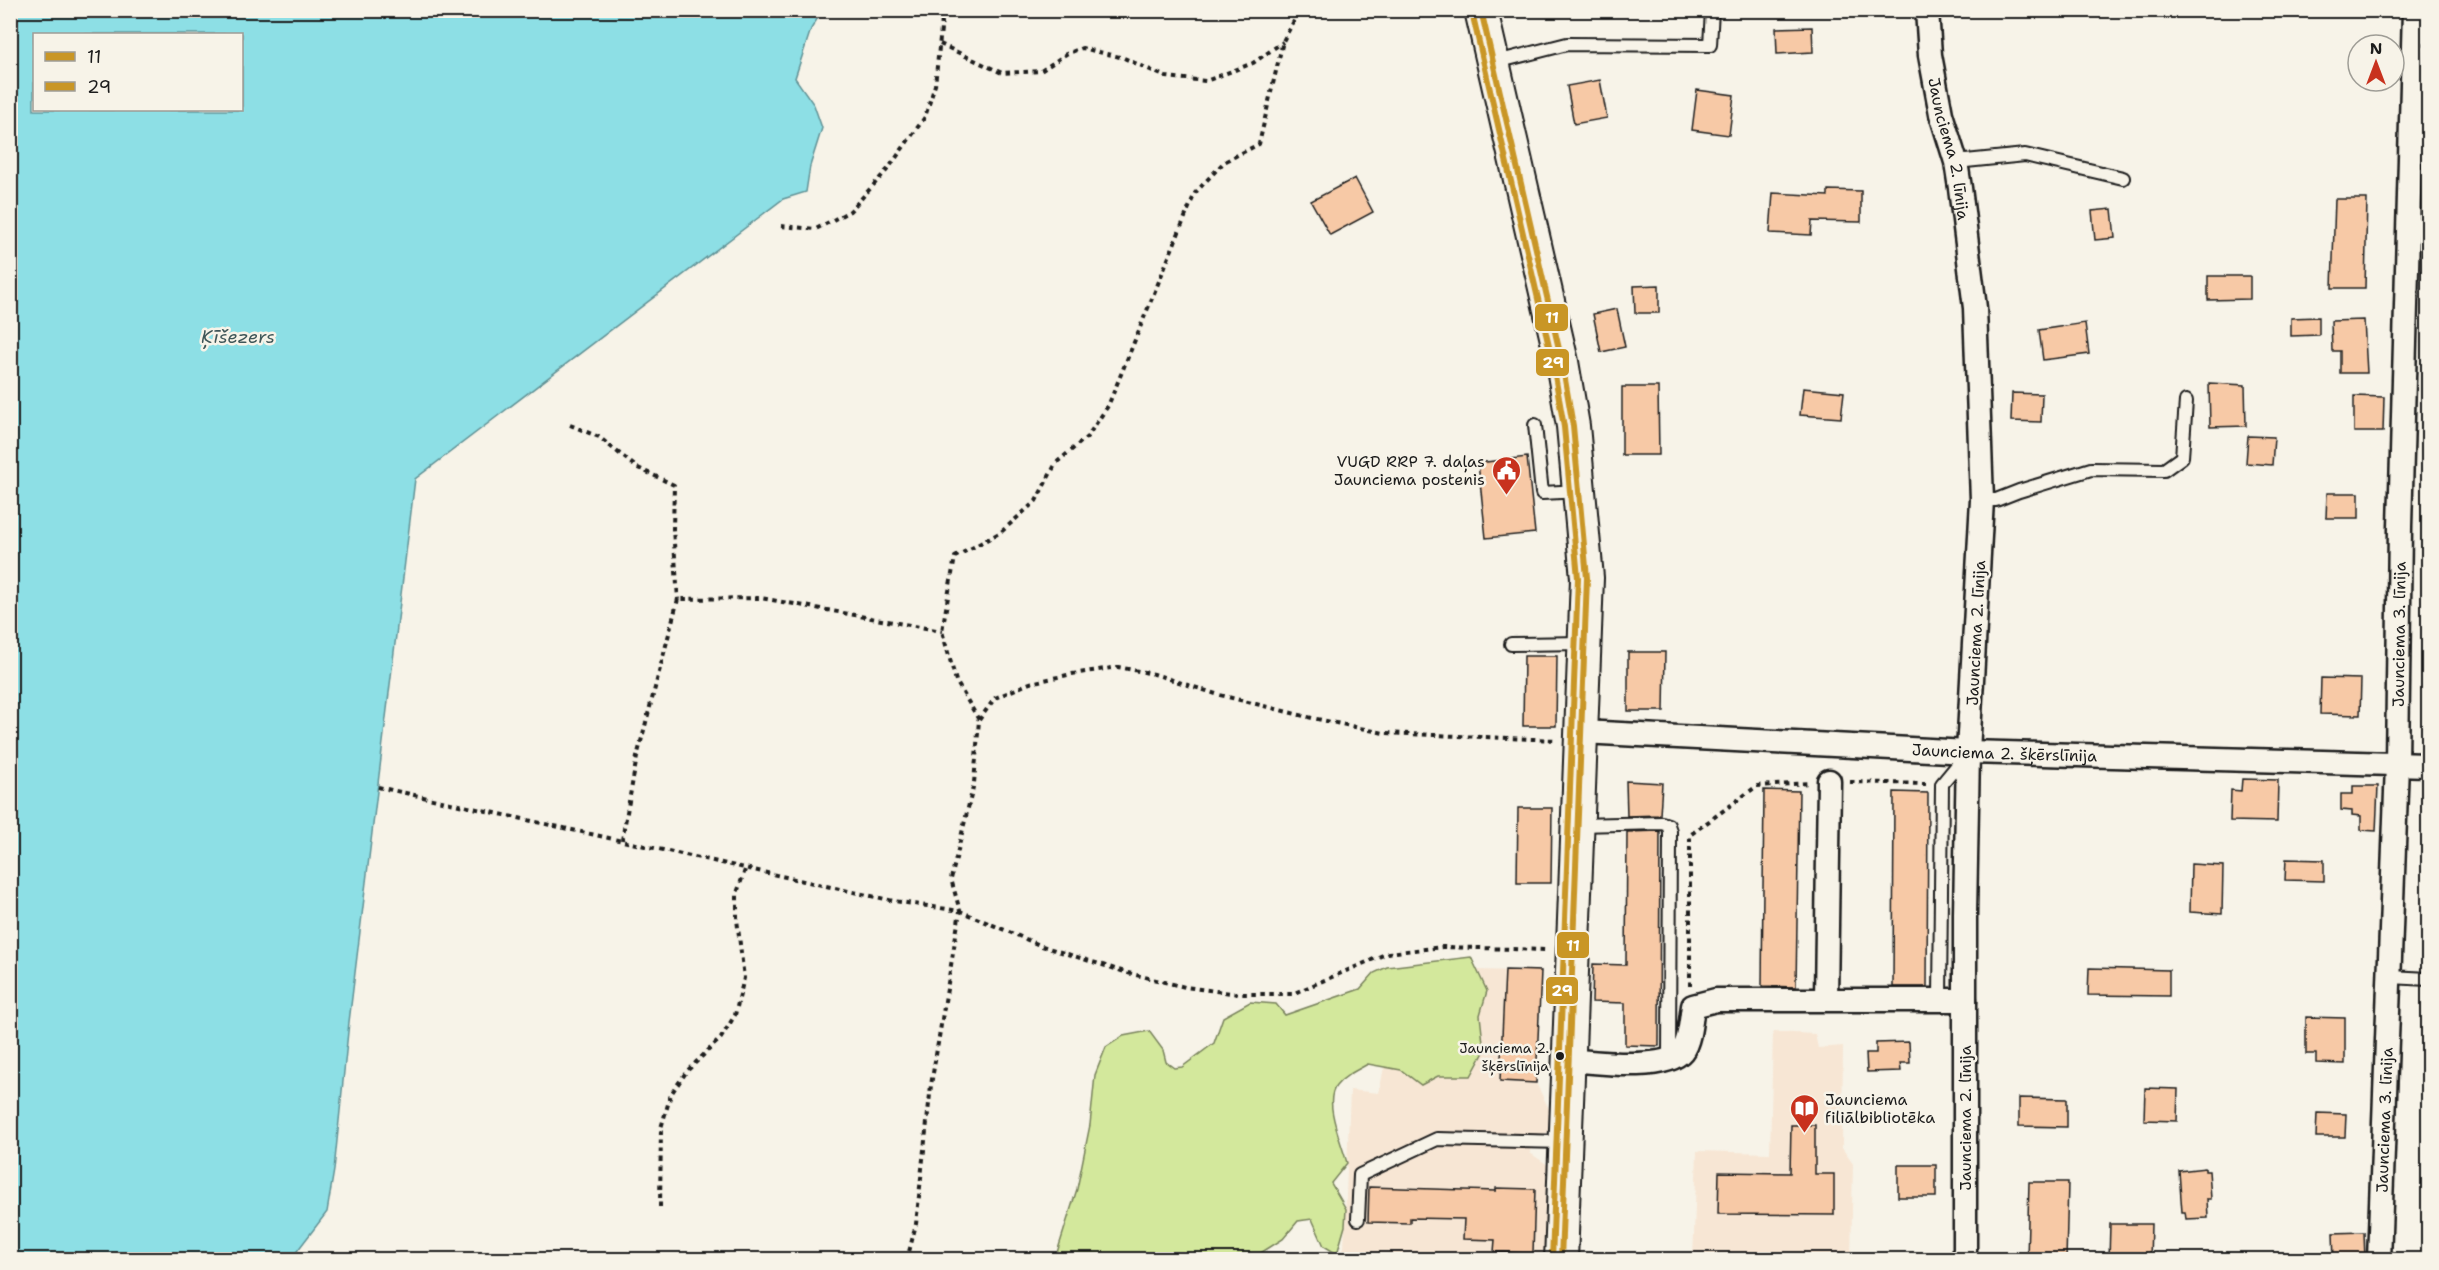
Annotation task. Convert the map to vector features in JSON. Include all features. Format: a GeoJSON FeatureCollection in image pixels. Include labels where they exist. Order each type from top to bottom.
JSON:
{"type":"FeatureCollection","features":[{"type":"Feature","properties":{"kind":"main road"},"geometry":{"type":"LineString","coordinates":[[1481,10],[1562,362],[1581,491],[1587,578],[1561,1260]]}},
{"type":"Feature","properties":{"kind":"street","name":"Jaunciema 2. līnija"},"geometry":{"type":"LineString","coordinates":[[1927,10],[1930,55],[1936,90],[1956,162],[1975,308],[1982,501],[1968,752],[1965,1260]]}},
{"type":"Feature","properties":{"kind":"street","name":"Jaunciema 3. līnija"},"geometry":{"type":"LineString","coordinates":[[2379,1260],[2397,765],[2400,527],[2414,10]]}},
{"type":"Feature","properties":{"kind":"street","name":"Jaunciema 2. šķērslīnija"},"geometry":{"type":"LineString","coordinates":[[1582,737],[1968,752],[2428,765]]}},
{"type":"Feature","properties":{"kind":"street"},"geometry":{"type":"LineString","coordinates":[[1826,999],[1829,781]]}},
{"type":"Feature","properties":{"kind":"street"},"geometry":{"type":"LineString","coordinates":[[1569,1060],[1651,1064],[1669,1060],[1681,1053],[1685,1046],[1693,1006],[1716,1000],[1965,1000]]}},
{"type":"Feature","properties":{"kind":"lane"},"geometry":{"type":"LineString","coordinates":[[1492,60],[1508,59],[1567,44],[1710,45],[1712,10]]}},
{"type":"Feature","properties":{"kind":"lane"},"geometry":{"type":"LineString","coordinates":[[1956,162],[2025,155],[2123,178]]}},
{"type":"Feature","properties":{"kind":"lane"},"geometry":{"type":"LineString","coordinates":[[1982,501],[1996,500],[2091,469],[2164,470],[2182,457],[2186,401]]}},
{"type":"Feature","properties":{"kind":"lane"},"geometry":{"type":"LineString","coordinates":[[1535,425],[1542,493],[1581,491]]}},
{"type":"Feature","properties":{"kind":"lane"},"geometry":{"type":"LineString","coordinates":[[1511,644],[1586,643]]}},
{"type":"Feature","properties":{"kind":"lane"},"geometry":{"type":"LineString","coordinates":[[1940,1000],[1942,784],[1968,752]]}},
{"type":"Feature","properties":{"kind":"lane"},"geometry":{"type":"LineString","coordinates":[[1578,825],[1662,823],[1668,825],[1670,831],[1669,1060]]}},
{"type":"Feature","properties":{"kind":"lane"},"geometry":{"type":"LineString","coordinates":[[2391,977],[2428,979]]}},
{"type":"Feature","properties":{"kind":"lane"},"geometry":{"type":"LineString","coordinates":[[1358,1219],[1360,1175],[1437,1139],[1566,1142]]}},
{"type":"Feature","properties":{"kind":"path"},"geometry":{"type":"LineString","coordinates":[[781,226],[816,229],[850,211],[888,169],[925,117],[935,85],[943,10]]}},
{"type":"Feature","properties":{"kind":"path"},"geometry":{"type":"LineString","coordinates":[[979,720],[956,681],[942,632],[955,557],[1001,532],[1036,501],[1056,463],[1087,437],[1108,406],[1195,193],[1224,162],[1259,144],[1283,41],[1300,10]]}},
{"type":"Feature","properties":{"kind":"path"},"geometry":{"type":"LineString","coordinates":[[940,44],[1002,73],[1041,71],[1065,54],[1082,48],[1124,58],[1166,77],[1206,81],[1253,63],[1283,41]]}},
{"type":"Feature","properties":{"kind":"path"},"geometry":{"type":"LineString","coordinates":[[570,425],[599,437],[636,467],[674,485],[673,529],[678,599],[637,757],[622,840]]}},
{"type":"Feature","properties":{"kind":"path"},"geometry":{"type":"LineString","coordinates":[[678,599],[761,598],[942,632]]}},
{"type":"Feature","properties":{"kind":"path"},"geometry":{"type":"LineString","coordinates":[[907,1260],[916,1224],[931,1085],[960,911],[951,879],[974,783],[979,720],[995,698],[1030,683],[1118,667],[1154,674],[1216,694],[1384,733],[1582,737]]}},
{"type":"Feature","properties":{"kind":"path"},"geometry":{"type":"LineString","coordinates":[[1693,1006],[1690,993],[1690,835],[1758,786],[1829,781],[1942,784]]}},
{"type":"Feature","properties":{"kind":"path"},"geometry":{"type":"LineString","coordinates":[[378,787],[894,901],[960,911],[1042,946],[1128,973],[1185,987],[1239,994],[1292,994],[1388,953],[1443,948],[1573,950]]}},
{"type":"Feature","properties":{"kind":"path"},"geometry":{"type":"LineString","coordinates":[[660,1207],[661,1128],[671,1094],[687,1071],[721,1038],[735,1015],[744,978],[737,919],[737,893],[746,867]]}},
{"type":"Feature","properties":{"kind":"shaded area"},"geometry":{"type":"Polygon","coordinates":[[[1403,969],[1541,971],[1536,1083],[1553,1117],[1552,1131],[1532,1138],[1530,1153],[1548,1165],[1546,1259],[1328,1260],[1344,1249],[1350,1090],[1379,1093],[1403,969]]]}},
{"type":"Feature","properties":{"kind":"shaded area"},"geometry":{"type":"Polygon","coordinates":[[[1773,1032],[1815,1034],[1818,1048],[1843,1046],[1842,1148],[1853,1164],[1851,1259],[1693,1260],[1697,1151],[1770,1153],[1773,1032]]]}},
{"type":"Feature","properties":{"kind":"green space"},"geometry":{"type":"Polygon","coordinates":[[[1471,957],[1487,991],[1480,1015],[1484,1052],[1471,1076],[1438,1076],[1421,1085],[1401,1070],[1368,1064],[1343,1079],[1336,1086],[1333,1093],[1332,1112],[1347,1163],[1331,1183],[1346,1209],[1345,1226],[1337,1254],[1324,1246],[1312,1219],[1298,1221],[1283,1239],[1251,1259],[1055,1259],[1077,1189],[1090,1125],[1095,1075],[1106,1047],[1123,1036],[1149,1031],[1163,1050],[1166,1062],[1174,1068],[1182,1067],[1214,1043],[1223,1017],[1250,1002],[1276,1004],[1285,1015],[1360,989],[1374,973],[1387,967],[1471,957]]]}},
{"type":"Feature","properties":{"kind":"water","name":"Ķīšezers"},"geometry":{"type":"Polygon","coordinates":[[[10,11],[822,11],[811,29],[795,78],[814,105],[822,128],[810,166],[806,192],[783,199],[415,479],[349,1022],[334,1170],[327,1212],[291,1259],[11,1259],[10,11]]]}},
{"type":"Feature","properties":{"kind":"building"},"geometry":{"type":"Polygon","coordinates":[[[1812,27],[1813,52],[1777,54],[1776,28],[1812,27]]]}},
{"type":"Feature","properties":{"kind":"building"},"geometry":{"type":"Polygon","coordinates":[[[1600,80],[1607,118],[1574,124],[1567,86],[1600,80]]]}},
{"type":"Feature","properties":{"kind":"building"},"geometry":{"type":"Polygon","coordinates":[[[1697,90],[1734,95],[1729,135],[1692,130],[1697,90]]]}},
{"type":"Feature","properties":{"kind":"building"},"geometry":{"type":"Polygon","coordinates":[[[1355,178],[1373,212],[1330,235],[1311,201],[1355,178]]]}},
{"type":"Feature","properties":{"kind":"building"},"geometry":{"type":"Polygon","coordinates":[[[1828,190],[1861,191],[1861,222],[1812,221],[1811,235],[1770,233],[1773,193],[1828,196],[1828,190]]]}},
{"type":"Feature","properties":{"kind":"building"},"geometry":{"type":"Polygon","coordinates":[[[2335,199],[2367,199],[2365,288],[2332,288],[2335,199]]]}},
{"type":"Feature","properties":{"kind":"building"},"geometry":{"type":"Polygon","coordinates":[[[2112,209],[2115,238],[2095,240],[2092,211],[2112,209]]]}},
{"type":"Feature","properties":{"kind":"building"},"geometry":{"type":"Polygon","coordinates":[[[2208,276],[2250,276],[2250,299],[2208,300],[2208,276]]]}},
{"type":"Feature","properties":{"kind":"building"},"geometry":{"type":"Polygon","coordinates":[[[1659,285],[1659,313],[1635,313],[1634,286],[1659,285]]]}},
{"type":"Feature","properties":{"kind":"building"},"geometry":{"type":"Polygon","coordinates":[[[1617,309],[1625,347],[1601,352],[1593,314],[1617,309]]]}},
{"type":"Feature","properties":{"kind":"building"},"geometry":{"type":"Polygon","coordinates":[[[2319,317],[2319,335],[2291,336],[2291,318],[2319,317]]]}},
{"type":"Feature","properties":{"kind":"building"},"geometry":{"type":"Polygon","coordinates":[[[2364,320],[2367,373],[2340,373],[2340,351],[2332,351],[2331,321],[2364,320]]]}},
{"type":"Feature","properties":{"kind":"building"},"geometry":{"type":"Polygon","coordinates":[[[2085,323],[2089,354],[2043,360],[2039,330],[2085,323]]]}},
{"type":"Feature","properties":{"kind":"building"},"geometry":{"type":"Polygon","coordinates":[[[2209,383],[2245,385],[2246,426],[2210,427],[2209,383]]]}},
{"type":"Feature","properties":{"kind":"building"},"geometry":{"type":"Polygon","coordinates":[[[1622,387],[1658,387],[1659,455],[1622,455],[1622,387]]]}},
{"type":"Feature","properties":{"kind":"building"},"geometry":{"type":"Polygon","coordinates":[[[1803,388],[1844,392],[1841,418],[1800,415],[1803,388]]]}},
{"type":"Feature","properties":{"kind":"building"},"geometry":{"type":"Polygon","coordinates":[[[2012,393],[2042,394],[2041,422],[2011,421],[2012,393]]]}},
{"type":"Feature","properties":{"kind":"building"},"geometry":{"type":"Polygon","coordinates":[[[2354,396],[2384,397],[2383,432],[2354,432],[2354,396]]]}},
{"type":"Feature","properties":{"kind":"building"},"geometry":{"type":"Polygon","coordinates":[[[2248,436],[2274,437],[2272,465],[2246,463],[2248,436]]]}},
{"type":"Feature","properties":{"kind":"building","name":"VUGD RRP 7. daļas Jaunciema postenis"},"geometry":{"type":"Polygon","coordinates":[[[1527,457],[1535,533],[1486,538],[1478,463],[1527,457]]]}},
{"type":"Feature","properties":{"kind":"building"},"geometry":{"type":"Polygon","coordinates":[[[2327,493],[2359,493],[2359,518],[2326,518],[2327,493]]]}},
{"type":"Feature","properties":{"kind":"building"},"geometry":{"type":"Polygon","coordinates":[[[1628,652],[1665,652],[1664,711],[1628,711],[1628,652]]]}},
{"type":"Feature","properties":{"kind":"building"},"geometry":{"type":"Polygon","coordinates":[[[1524,656],[1557,656],[1556,726],[1523,726],[1524,656]]]}},
{"type":"Feature","properties":{"kind":"building"},"geometry":{"type":"Polygon","coordinates":[[[2321,678],[2361,679],[2360,715],[2320,714],[2321,678]]]}},
{"type":"Feature","properties":{"kind":"building"},"geometry":{"type":"Polygon","coordinates":[[[2242,779],[2278,780],[2277,822],[2230,821],[2231,790],[2241,791],[2242,779]]]}},
{"type":"Feature","properties":{"kind":"building"},"geometry":{"type":"Polygon","coordinates":[[[1626,781],[1662,783],[1660,815],[1627,816],[1626,781]]]}},
{"type":"Feature","properties":{"kind":"building"},"geometry":{"type":"Polygon","coordinates":[[[2353,786],[2378,786],[2376,831],[2361,830],[2361,816],[2352,815],[2352,811],[2341,810],[2341,794],[2353,794],[2353,786]]]}},
{"type":"Feature","properties":{"kind":"building"},"geometry":{"type":"Polygon","coordinates":[[[1764,790],[1799,791],[1796,987],[1762,986],[1764,790]]]}},
{"type":"Feature","properties":{"kind":"building"},"geometry":{"type":"Polygon","coordinates":[[[1894,792],[1928,793],[1927,987],[1893,987],[1894,792]]]}},
{"type":"Feature","properties":{"kind":"building"},"geometry":{"type":"Polygon","coordinates":[[[1518,808],[1552,808],[1551,883],[1517,883],[1518,808]]]}},
{"type":"Feature","properties":{"kind":"building"},"geometry":{"type":"Polygon","coordinates":[[[1660,831],[1659,1046],[1625,1045],[1625,1003],[1592,1002],[1593,964],[1626,965],[1627,832],[1660,831]]]}},
{"type":"Feature","properties":{"kind":"building"},"geometry":{"type":"Polygon","coordinates":[[[2286,859],[2324,860],[2324,881],[2285,880],[2286,859]]]}},
{"type":"Feature","properties":{"kind":"building"},"geometry":{"type":"Polygon","coordinates":[[[2191,864],[2223,866],[2222,914],[2190,912],[2191,864]]]}},
{"type":"Feature","properties":{"kind":"building"},"geometry":{"type":"Polygon","coordinates":[[[2089,968],[2169,970],[2169,996],[2088,995],[2089,968]]]}},
{"type":"Feature","properties":{"kind":"building"},"geometry":{"type":"Polygon","coordinates":[[[1505,970],[1541,971],[1536,1083],[1500,1081],[1505,970]]]}},
{"type":"Feature","properties":{"kind":"building"},"geometry":{"type":"Polygon","coordinates":[[[2306,1017],[2345,1018],[2345,1064],[2316,1063],[2316,1054],[2306,1054],[2306,1017]]]}},
{"type":"Feature","properties":{"kind":"building"},"geometry":{"type":"Polygon","coordinates":[[[1909,1042],[1910,1063],[1900,1063],[1901,1071],[1867,1072],[1866,1053],[1876,1053],[1876,1043],[1909,1042]]]}},
{"type":"Feature","properties":{"kind":"building"},"geometry":{"type":"Polygon","coordinates":[[[2145,1088],[2178,1089],[2177,1121],[2144,1120],[2145,1088]]]}},
{"type":"Feature","properties":{"kind":"building"},"geometry":{"type":"Polygon","coordinates":[[[2019,1098],[2067,1099],[2067,1127],[2019,1126],[2019,1098]]]}},
{"type":"Feature","properties":{"kind":"building"},"geometry":{"type":"Polygon","coordinates":[[[2317,1113],[2346,1114],[2345,1137],[2316,1137],[2317,1113]]]}},
{"type":"Feature","properties":{"kind":"building"},"geometry":{"type":"Polygon","coordinates":[[[1791,1125],[1815,1125],[1815,1174],[1834,1174],[1834,1215],[1718,1214],[1719,1172],[1790,1173],[1791,1125]]]}},
{"type":"Feature","properties":{"kind":"building"},"geometry":{"type":"Polygon","coordinates":[[[1898,1165],[1936,1165],[1936,1197],[1898,1197],[1898,1165]]]}},
{"type":"Feature","properties":{"kind":"building"},"geometry":{"type":"Polygon","coordinates":[[[2205,1168],[2205,1171],[2209,1171],[2211,1199],[2207,1199],[2208,1218],[2186,1219],[2185,1212],[2182,1212],[2179,1171],[2205,1168]]]}},
{"type":"Feature","properties":{"kind":"building"},"geometry":{"type":"Polygon","coordinates":[[[2029,1182],[2068,1182],[2066,1260],[2027,1260],[2029,1182]]]}},
{"type":"Feature","properties":{"kind":"building"},"geometry":{"type":"Polygon","coordinates":[[[1369,1187],[1496,1191],[1496,1188],[1535,1189],[1533,1253],[1494,1252],[1495,1240],[1463,1239],[1464,1219],[1410,1218],[1410,1223],[1368,1222],[1369,1187]]]}},
{"type":"Feature","properties":{"kind":"building"},"geometry":{"type":"Polygon","coordinates":[[[2110,1224],[2151,1224],[2150,1260],[2109,1260],[2110,1224]]]}},
{"type":"Feature","properties":{"kind":"building"},"geometry":{"type":"Polygon","coordinates":[[[2364,1232],[2365,1260],[2334,1260],[2333,1233],[2364,1232]]]}},
{"type":"Feature","properties":{"kind":"transit line","name":"11"},"geometry":{"type":"LineString","coordinates":[[1481,10],[1562,362],[1573,426],[1587,578],[1561,1260]]}},
{"type":"Feature","properties":{"kind":"transit line","name":"29"},"geometry":{"type":"LineString","coordinates":[[1472,12],[1553,364],[1564,427],[1578,578],[1552,1260]]}},
{"type":"Feature","properties":{"kind":"place","name":"VUGD RRP 7. daļas Jaunciema postenis"},"geometry":{"type":"Point","coordinates":[1506,496]}},
{"type":"Feature","properties":{"kind":"place","name":"Jaunciema 2. šķērslīnija"},"geometry":{"type":"Point","coordinates":[1560,1056]}},
{"type":"Feature","properties":{"kind":"place","name":"Jaunciema filiālbibliotēka"},"geometry":{"type":"Point","coordinates":[1804,1134]}}]}
